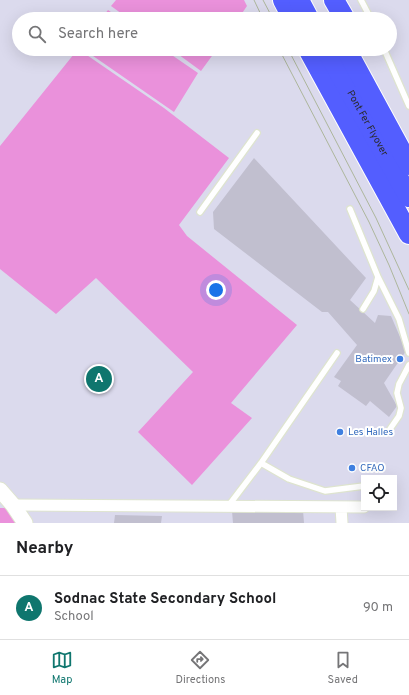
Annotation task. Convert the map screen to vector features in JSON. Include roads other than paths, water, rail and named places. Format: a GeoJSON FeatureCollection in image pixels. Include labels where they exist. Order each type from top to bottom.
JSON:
{"type":"FeatureCollection","features":[{"type":"Feature","properties":{"kind":"highway"},"geometry":{"type":"LineString","coordinates":[[283,0],[289,12]]}},
{"type":"Feature","properties":{"kind":"highway"},"geometry":{"type":"LineString","coordinates":[[298,0],[305,12]]}},
{"type":"Feature","properties":{"kind":"highway"},"geometry":{"type":"LineString","coordinates":[[319,0],[325,12]]}},
{"type":"Feature","properties":{"kind":"highway"},"geometry":{"type":"LineString","coordinates":[[334,0],[341,12]]}},
{"type":"Feature","properties":{"kind":"highway"},"geometry":{"type":"LineString","coordinates":[[312,56],[409,234]]}},
{"type":"Feature","properties":{"kind":"highway","name":"Pont Fer Flyover"},"geometry":{"type":"LineString","coordinates":[[330,56],[409,198]]}},
{"type":"Feature","properties":{"kind":"highway","name":"Pont Fer Flyover"},"geometry":{"type":"LineString","coordinates":[[350,56],[409,165]]}},
{"type":"Feature","properties":{"kind":"highway"},"geometry":{"type":"LineString","coordinates":[[365,56],[409,137]]}},
{"type":"Feature","properties":{"kind":"main road"},"geometry":{"type":"LineString","coordinates":[[0,490],[13,505],[25,523]]}},
{"type":"Feature","properties":{"kind":"street"},"geometry":{"type":"LineString","coordinates":[[13,505],[229,505],[361,507]]}},
{"type":"Feature","properties":{"kind":"street"},"geometry":{"type":"LineString","coordinates":[[341,507],[342,523]]}},
{"type":"Feature","properties":{"kind":"lane"},"geometry":{"type":"LineString","coordinates":[[362,0],[368,12]]}},
{"type":"Feature","properties":{"kind":"lane"},"geometry":{"type":"LineString","coordinates":[[387,56],[409,106]]}},
{"type":"Feature","properties":{"kind":"lane"},"geometry":{"type":"LineString","coordinates":[[200,212],[257,133]]}},
{"type":"Feature","properties":{"kind":"lane"},"geometry":{"type":"LineString","coordinates":[[350,208],[378,277],[399,319],[409,354]]}},
{"type":"Feature","properties":{"kind":"lane"},"geometry":{"type":"LineString","coordinates":[[363,309],[374,291],[378,277]]}},
{"type":"Feature","properties":{"kind":"lane"},"geometry":{"type":"LineString","coordinates":[[229,505],[261,463],[337,353]]}},
{"type":"Feature","properties":{"kind":"lane"},"geometry":{"type":"LineString","coordinates":[[390,429],[399,416],[401,408],[398,401],[398,388],[404,372],[409,365]]}},
{"type":"Feature","properties":{"kind":"lane"},"geometry":{"type":"LineString","coordinates":[[261,463],[289,479],[325,490],[361,486]]}},
{"type":"Feature","properties":{"kind":"tram line"},"geometry":{"type":"LineString","coordinates":[[254,0],[260,12]]}},
{"type":"Feature","properties":{"kind":"tram line"},"geometry":{"type":"LineString","coordinates":[[263,0],[269,12]]}},
{"type":"Feature","properties":{"kind":"tram line"},"geometry":{"type":"LineString","coordinates":[[283,56],[369,222],[409,314]]}},
{"type":"Feature","properties":{"kind":"tram line"},"geometry":{"type":"LineString","coordinates":[[292,56],[376,218],[409,290]]}},
{"type":"Feature","properties":{"kind":"place","name":"Batimex"},"geometry":{"type":"Point","coordinates":[400,359]}},
{"type":"Feature","properties":{"kind":"place","name":"Sodnac State Secondary School"},"geometry":{"type":"Point","coordinates":[99,379]}},
{"type":"Feature","properties":{"kind":"place","name":"Les Halles"},"geometry":{"type":"Point","coordinates":[340,432]}},
{"type":"Feature","properties":{"kind":"place","name":"CFAO"},"geometry":{"type":"Point","coordinates":[352,468]}}]}
